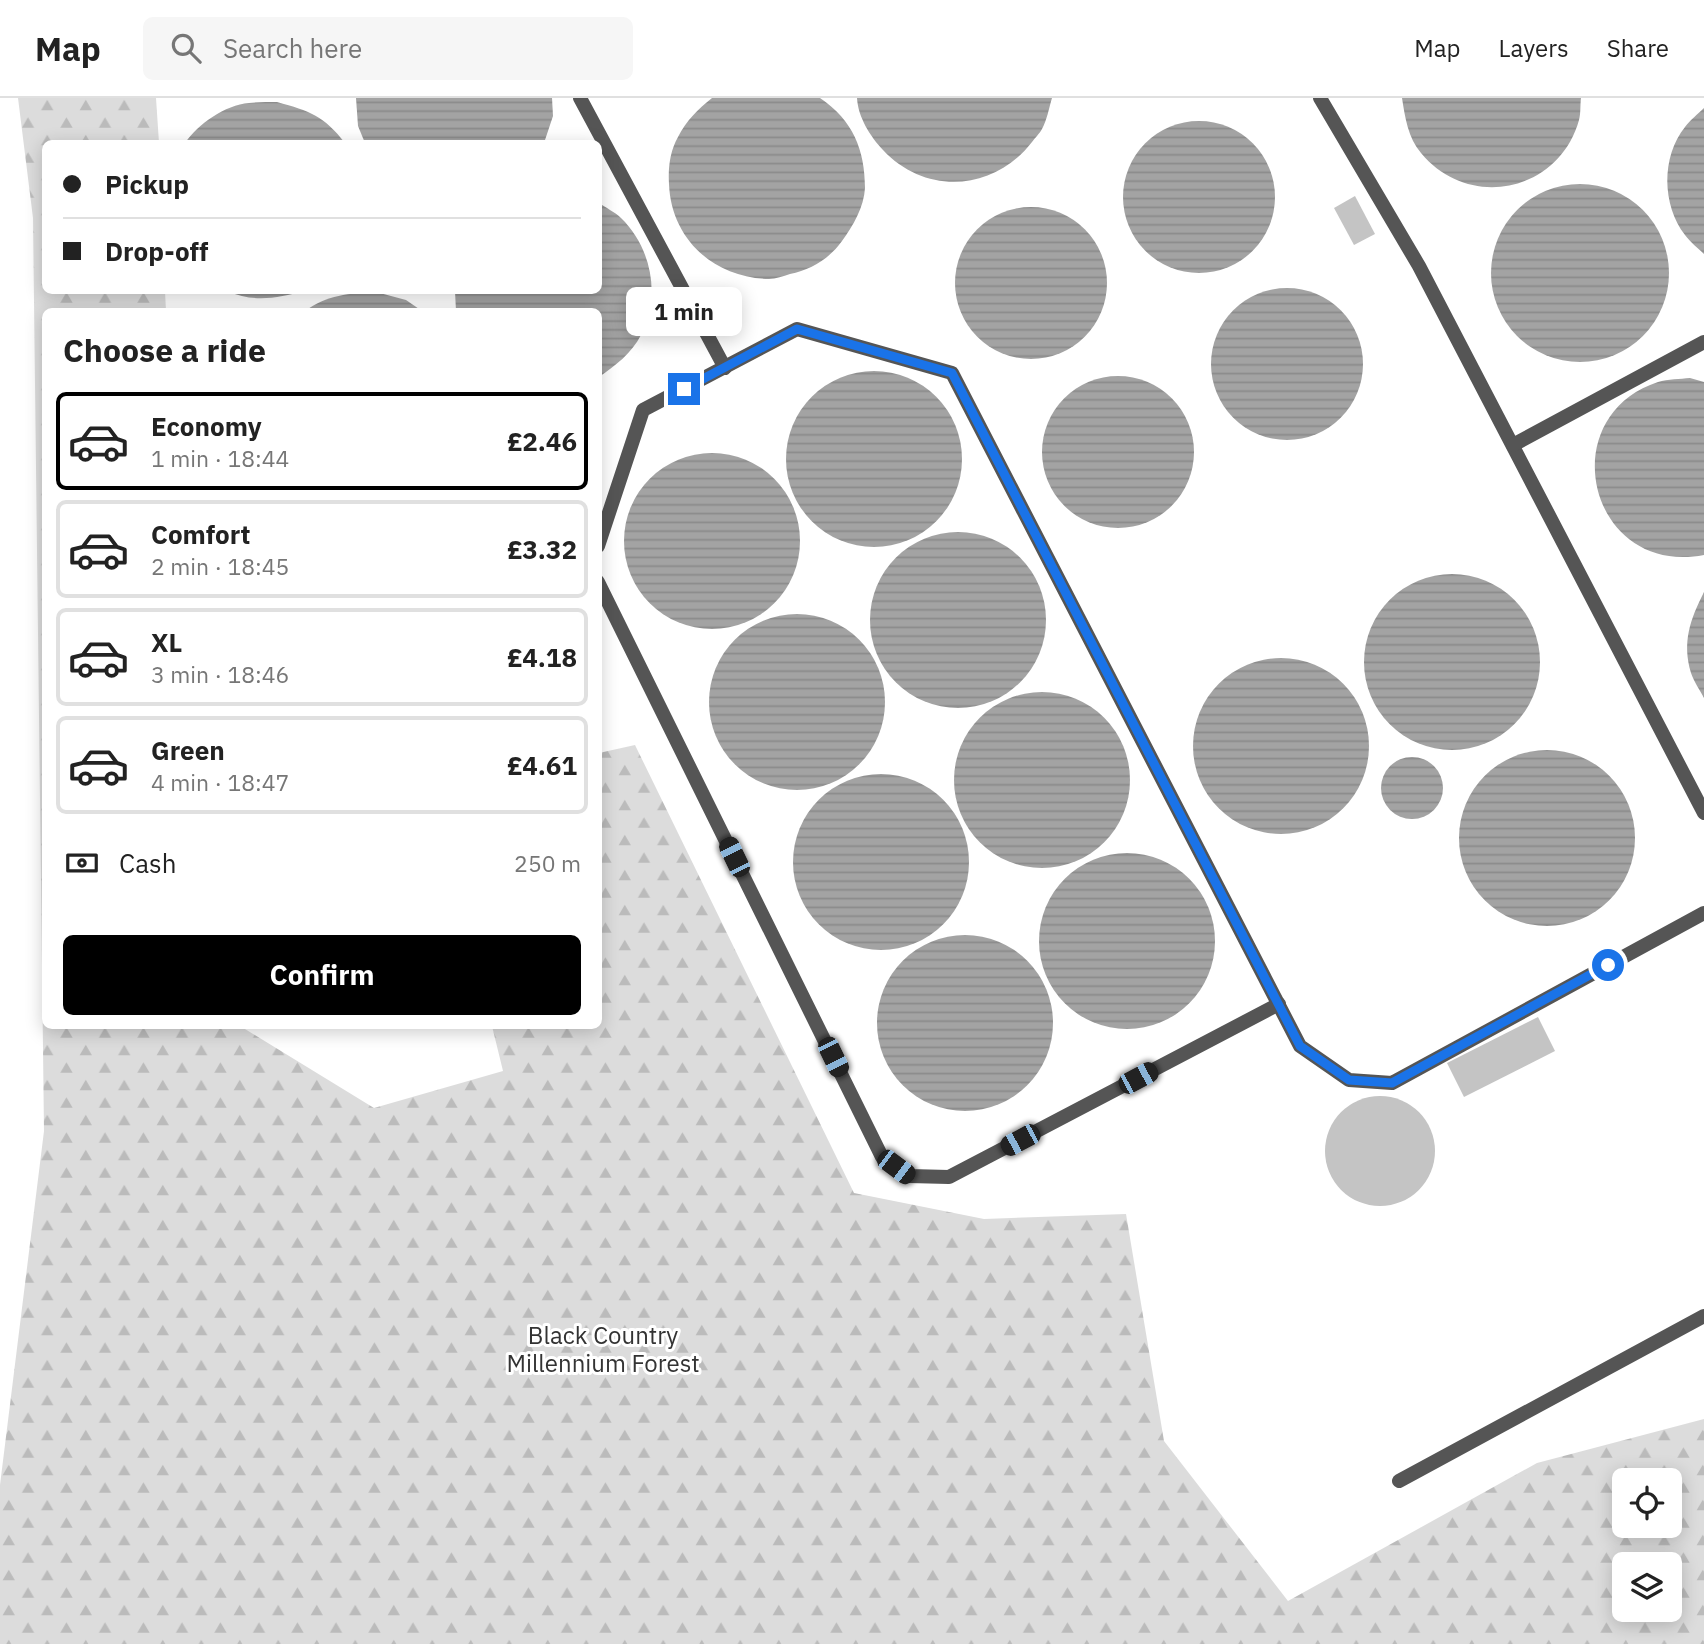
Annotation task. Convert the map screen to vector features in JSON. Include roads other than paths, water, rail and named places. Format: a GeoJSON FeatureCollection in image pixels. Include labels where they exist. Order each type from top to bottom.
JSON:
{"type":"FeatureCollection","features":[{"type":"Feature","properties":{"kind":"lane"},"geometry":{"type":"LineString","coordinates":[[580,98],[725,368]]}},
{"type":"Feature","properties":{"kind":"lane"},"geometry":{"type":"LineString","coordinates":[[1320,98],[1419,265],[1704,813]]}},
{"type":"Feature","properties":{"kind":"lane"},"geometry":{"type":"LineString","coordinates":[[602,534],[643,410],[797,329],[952,373],[1300,1046],[1349,1080],[1392,1083],[1704,913]]}},
{"type":"Feature","properties":{"kind":"lane"},"geometry":{"type":"LineString","coordinates":[[1513,445],[1704,342]]}},
{"type":"Feature","properties":{"kind":"lane"},"geometry":{"type":"LineString","coordinates":[[602,590],[883,1157],[909,1177],[949,1177],[1279,1004]]}},
{"type":"Feature","properties":{"kind":"lane"},"geometry":{"type":"LineString","coordinates":[[1399,1481],[1704,1316]]}},
{"type":"Feature","properties":{"kind":"park label","name":"Black Country Millennium Forest"},"geometry":{"type":"Point","coordinates":[603,1350]}}]}
